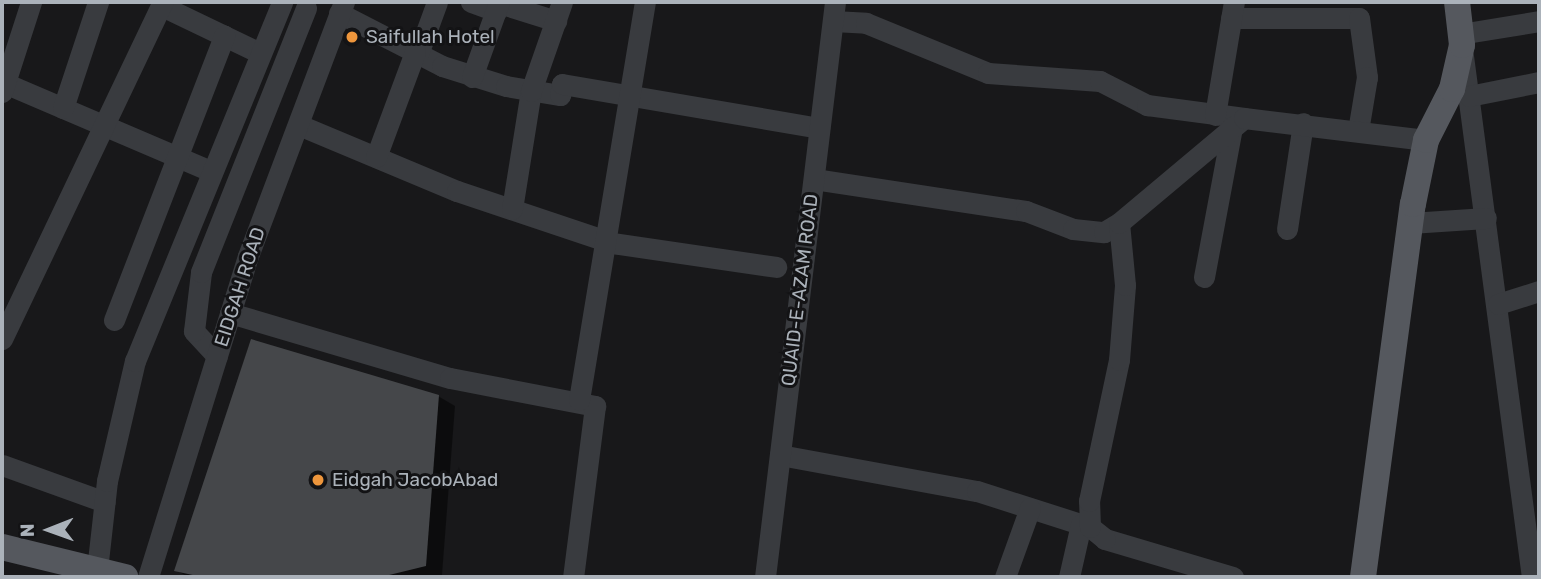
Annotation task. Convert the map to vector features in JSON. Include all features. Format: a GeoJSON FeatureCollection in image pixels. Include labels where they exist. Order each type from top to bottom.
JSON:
{"type":"FeatureCollection","features":[{"type":"Feature","properties":{"kind":"main road"},"geometry":{"type":"LineString","coordinates":[[1363,577],[1410,223],[1426,140],[1452,89],[1461,39],[1457,2]]}},
{"type":"Feature","properties":{"kind":"main road"},"geometry":{"type":"LineString","coordinates":[[2,547],[125,577]]}},
{"type":"Feature","properties":{"kind":"street"},"geometry":{"type":"LineString","coordinates":[[32,2],[3,86],[63,108],[211,171]]}},
{"type":"Feature","properties":{"kind":"street"},"geometry":{"type":"LineString","coordinates":[[63,108],[98,2]]}},
{"type":"Feature","properties":{"kind":"street"},"geometry":{"type":"LineString","coordinates":[[97,570],[105,502],[135,361],[282,2]]}},
{"type":"Feature","properties":{"kind":"street"},"geometry":{"type":"LineString","coordinates":[[376,157],[437,2]]}},
{"type":"Feature","properties":{"kind":"street"},"geometry":{"type":"LineString","coordinates":[[471,2],[559,11],[531,91],[512,209]]}},
{"type":"Feature","properties":{"kind":"street"},"geometry":{"type":"LineString","coordinates":[[579,400],[632,97],[645,2]]}},
{"type":"Feature","properties":{"kind":"street"},"geometry":{"type":"LineString","coordinates":[[2,339],[162,4],[260,53]]}},
{"type":"Feature","properties":{"kind":"street"},"geometry":{"type":"LineString","coordinates":[[217,356],[194,331],[201,272],[299,5],[339,12],[416,53],[472,77],[531,91],[560,95],[562,85],[820,128]]}},
{"type":"Feature","properties":{"kind":"street"},"geometry":{"type":"LineString","coordinates":[[472,77],[498,5]]}},
{"type":"Feature","properties":{"kind":"street"},"geometry":{"type":"LineString","coordinates":[[1205,277],[1230,120],[1233,10],[1359,18],[1367,77],[1358,131]]}},
{"type":"Feature","properties":{"kind":"street"},"geometry":{"type":"LineString","coordinates":[[834,11],[988,73],[1100,81],[1147,106],[1230,120],[1303,123],[1426,140]]}},
{"type":"Feature","properties":{"kind":"street","name":"QUAID-E-AZAM ROAD"},"geometry":{"type":"LineString","coordinates":[[765,577],[834,11]]}},
{"type":"Feature","properties":{"kind":"street","name":"EIDGAH ROAD"},"geometry":{"type":"LineString","coordinates":[[148,577],[179,459],[339,12]]}},
{"type":"Feature","properties":{"kind":"street"},"geometry":{"type":"LineString","coordinates":[[1532,577],[1461,39],[1539,21]]}},
{"type":"Feature","properties":{"kind":"street"},"geometry":{"type":"LineString","coordinates":[[114,320],[224,36]]}},
{"type":"Feature","properties":{"kind":"street"},"geometry":{"type":"LineString","coordinates":[[1469,96],[1539,82]]}},
{"type":"Feature","properties":{"kind":"street"},"geometry":{"type":"LineString","coordinates":[[814,179],[1026,211],[1073,229],[1104,232],[1118,223],[1230,120]]}},
{"type":"Feature","properties":{"kind":"street"},"geometry":{"type":"LineString","coordinates":[[1287,229],[1303,123]]}},
{"type":"Feature","properties":{"kind":"street"},"geometry":{"type":"LineString","coordinates":[[299,125],[512,209],[606,241],[776,267]]}},
{"type":"Feature","properties":{"kind":"street"},"geometry":{"type":"LineString","coordinates":[[1410,223],[1486,218]]}},
{"type":"Feature","properties":{"kind":"street"},"geometry":{"type":"LineString","coordinates":[[1069,577],[1086,526],[1089,500],[1119,360],[1125,285],[1118,223]]}},
{"type":"Feature","properties":{"kind":"street"},"geometry":{"type":"LineString","coordinates":[[1498,304],[1539,291]]}},
{"type":"Feature","properties":{"kind":"street"},"geometry":{"type":"LineString","coordinates":[[230,313],[450,378],[579,400],[595,406],[573,577]]}},
{"type":"Feature","properties":{"kind":"street"},"geometry":{"type":"LineString","coordinates":[[780,455],[977,491],[1086,526],[1105,539],[1233,577]]}},
{"type":"Feature","properties":{"kind":"street"},"geometry":{"type":"LineString","coordinates":[[2,464],[105,502]]}},
{"type":"Feature","properties":{"kind":"street"},"geometry":{"type":"LineString","coordinates":[[1005,577],[1030,508]]}},
{"type":"Feature","properties":{"kind":"building","name":"Eidgah JacobAbad"},"geometry":{"type":"Polygon","coordinates":[[[251,339],[439,395],[426,566],[381,577],[202,577],[174,571],[251,339]]]}},
{"type":"Feature","properties":{"kind":"place","name":"Saifullah Hotel"},"geometry":{"type":"Point","coordinates":[352,37]}},
{"type":"Feature","properties":{"kind":"place","name":"Eidgah JacobAbad"},"geometry":{"type":"Point","coordinates":[318,480]}}]}
